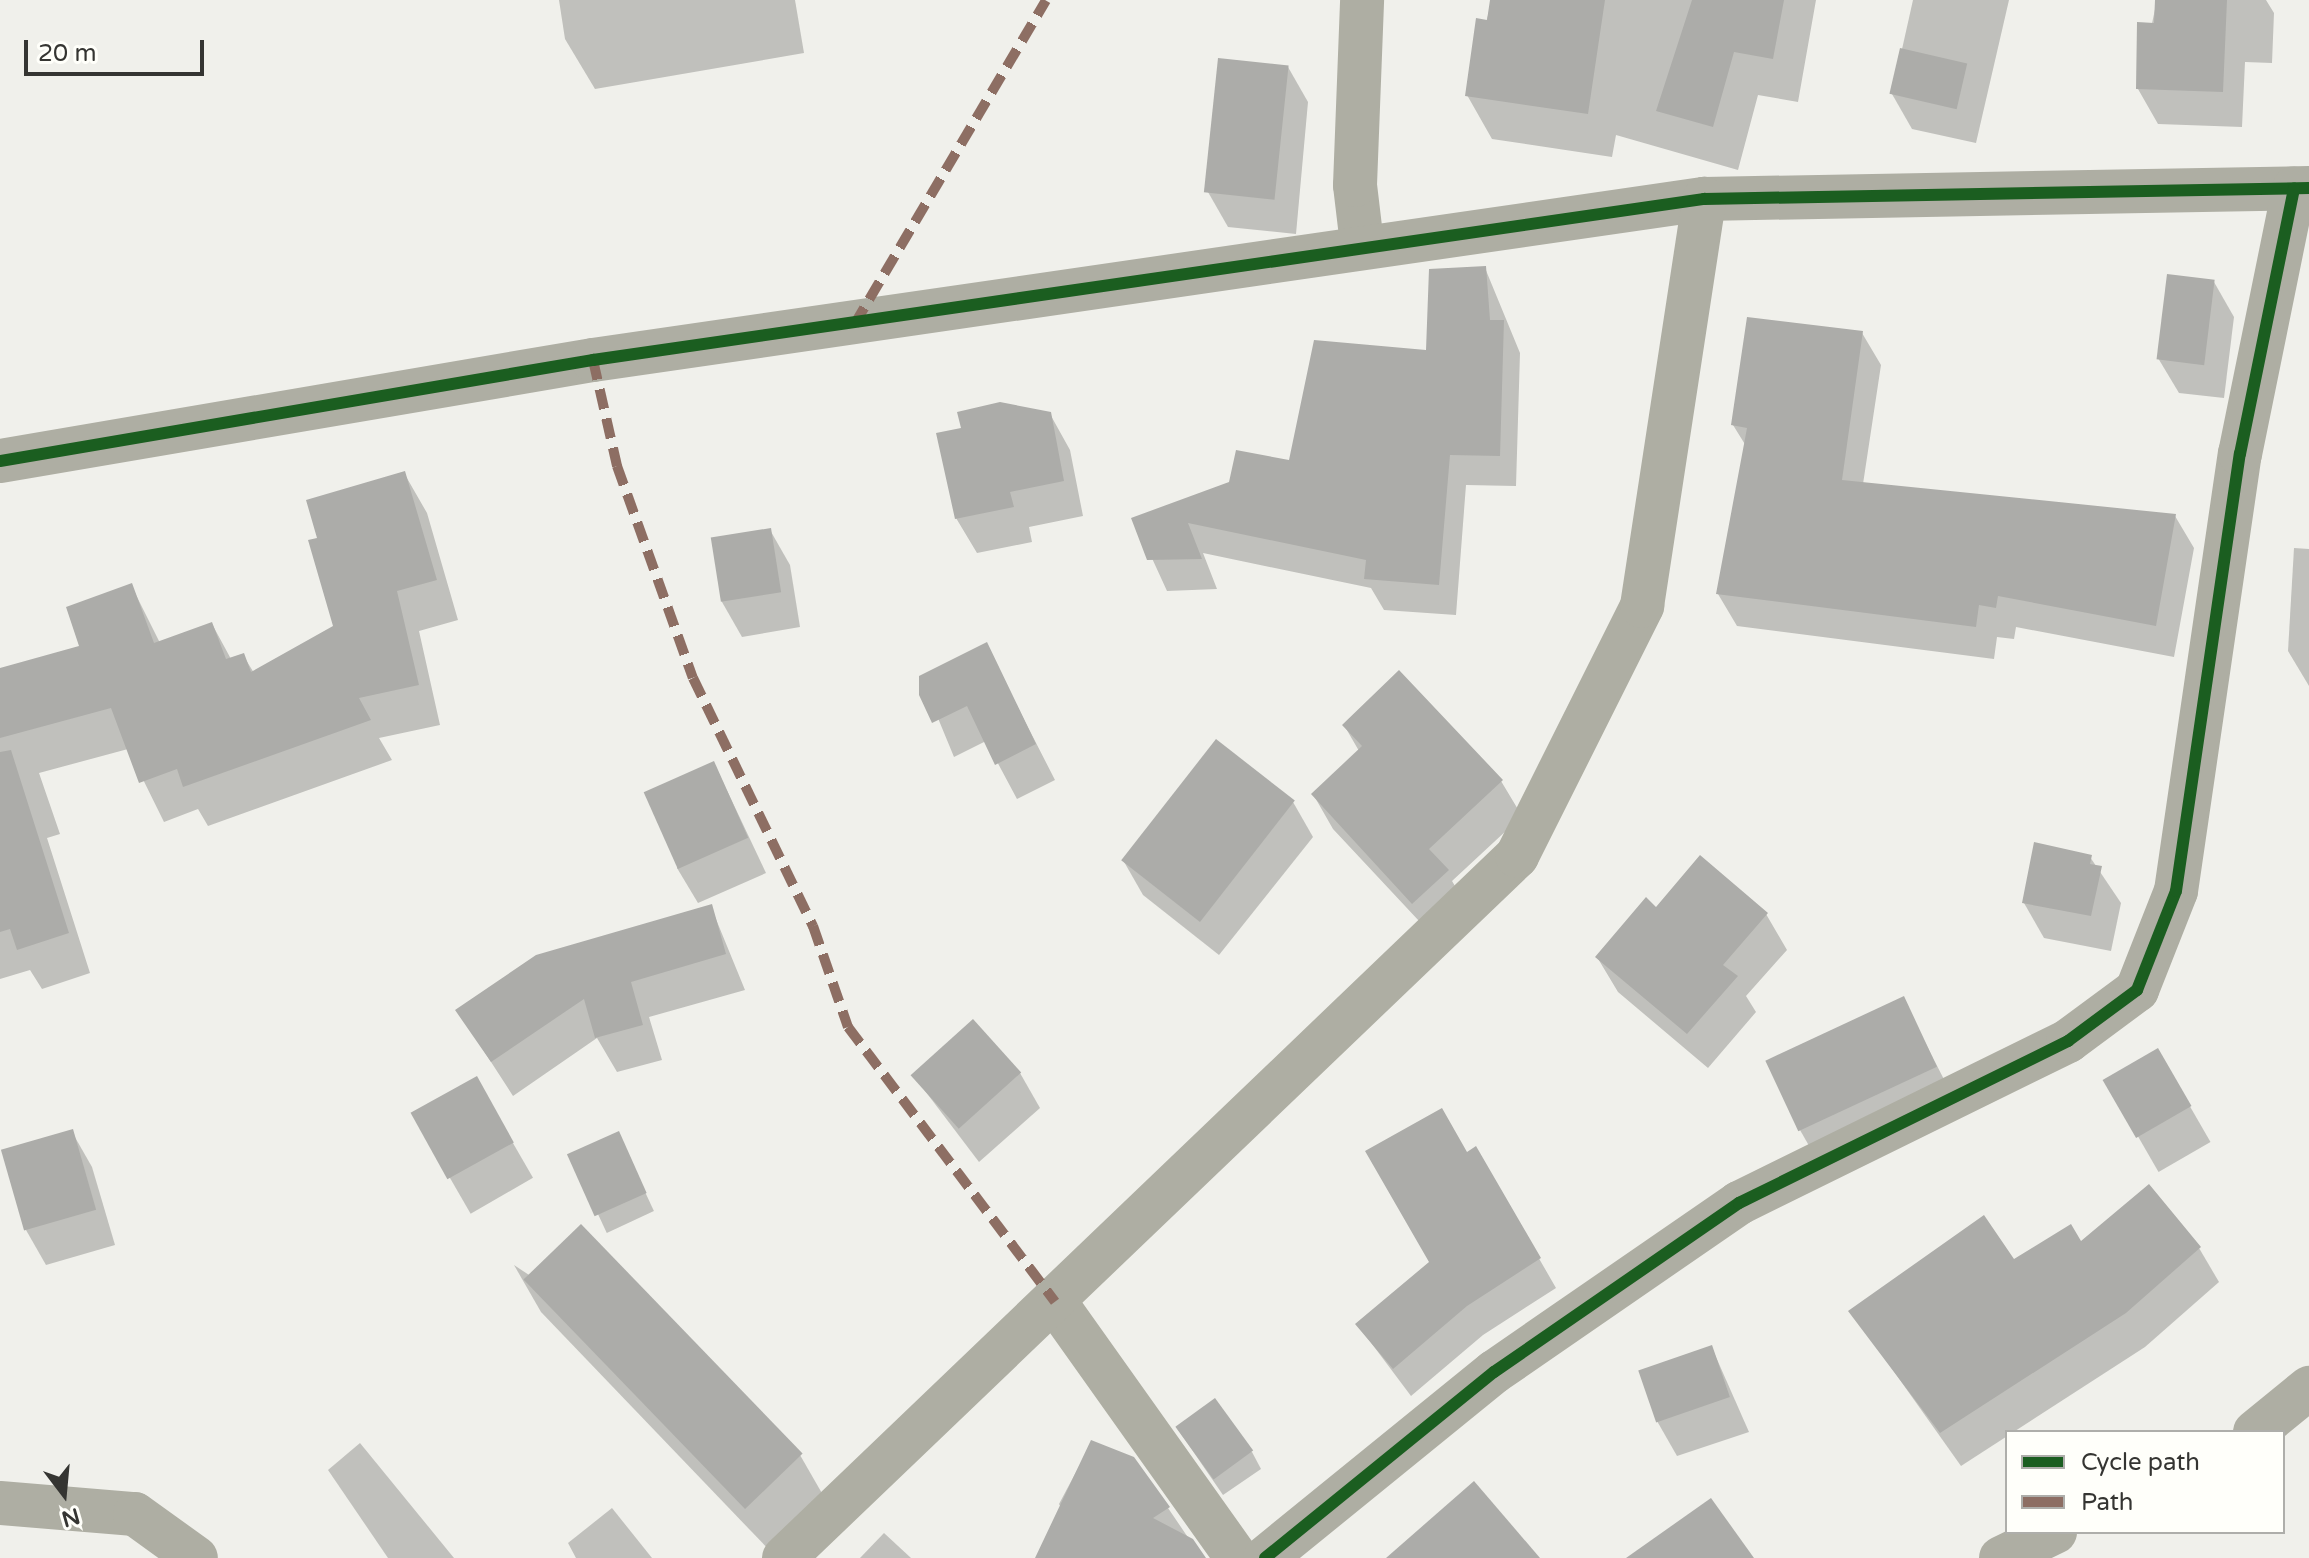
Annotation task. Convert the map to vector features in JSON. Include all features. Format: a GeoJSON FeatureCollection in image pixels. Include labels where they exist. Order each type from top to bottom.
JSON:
{"type":"FeatureCollection","features":[{"type":"Feature","properties":{"kind":"street"},"geometry":{"type":"LineString","coordinates":[[1362,0],[1355,185],[1362,244]]}},
{"type":"Feature","properties":{"kind":"street"},"geometry":{"type":"LineString","coordinates":[[0,461],[593,360],[852,328],[1362,244],[1704,199],[2301,188],[2240,454],[2176,891],[2137,990],[2068,1041],[1739,1203],[1494,1372],[1265,1558]]}},
{"type":"Feature","properties":{"kind":"street"},"geometry":{"type":"LineString","coordinates":[[784,1558],[1055,1302],[1517,856],[1642,606],[1704,199]]}},
{"type":"Feature","properties":{"kind":"street"},"geometry":{"type":"LineString","coordinates":[[1055,1302],[1237,1558]]}},
{"type":"Feature","properties":{"kind":"street"},"geometry":{"type":"LineString","coordinates":[[2257,1430],[2309,1388]]}},
{"type":"Feature","properties":{"kind":"street"},"geometry":{"type":"LineString","coordinates":[[0,1503],[135,1514],[196,1558]]}},
{"type":"Feature","properties":{"kind":"street"},"geometry":{"type":"LineString","coordinates":[[2001,1558],[2051,1534]]}},
{"type":"Feature","properties":{"kind":"building"},"geometry":{"type":"Polygon","coordinates":[[[1490,0],[1605,0],[1588,114],[1465,96],[1476,18],[1487,20],[1490,0]]]}},
{"type":"Feature","properties":{"kind":"building"},"geometry":{"type":"Polygon","coordinates":[[[1692,0],[1784,0],[1773,59],[1734,52],[1713,127],[1656,111],[1692,0]]]}},
{"type":"Feature","properties":{"kind":"building"},"geometry":{"type":"Polygon","coordinates":[[[2155,0],[2227,0],[2223,92],[2136,89],[2137,22],[2154,23],[2155,0]]]}},
{"type":"Feature","properties":{"kind":"building"},"geometry":{"type":"Polygon","coordinates":[[[1900,48],[1967,64],[1957,109],[1889,94],[1900,48]]]}},
{"type":"Feature","properties":{"kind":"building"},"geometry":{"type":"Polygon","coordinates":[[[1218,58],[1289,65],[1274,200],[1204,192],[1218,58]]]}},
{"type":"Feature","properties":{"kind":"building"},"geometry":{"type":"Polygon","coordinates":[[[1486,266],[1490,320],[1504,320],[1500,456],[1450,455],[1439,585],[1364,579],[1366,560],[1188,523],[1202,559],[1147,560],[1131,518],[1229,482],[1236,450],[1289,460],[1314,340],[1426,350],[1429,269],[1486,266]]]}},
{"type":"Feature","properties":{"kind":"building"},"geometry":{"type":"Polygon","coordinates":[[[2167,274],[2215,280],[2204,365],[2157,359],[2167,274]]]}},
{"type":"Feature","properties":{"kind":"building"},"geometry":{"type":"Polygon","coordinates":[[[1747,317],[1863,331],[1842,480],[2176,514],[2156,626],[1998,596],[1996,608],[1979,605],[1976,627],[1716,594],[1747,428],[1731,425],[1747,317]]]}},
{"type":"Feature","properties":{"kind":"building"},"geometry":{"type":"Polygon","coordinates":[[[1000,402],[1051,412],[1064,481],[1010,492],[1014,507],[955,519],[936,433],[961,428],[957,412],[1000,402]]]}},
{"type":"Feature","properties":{"kind":"building"},"geometry":{"type":"Polygon","coordinates":[[[405,471],[437,580],[397,591],[419,685],[359,698],[371,720],[183,787],[177,769],[139,783],[111,708],[0,738],[0,668],[79,646],[66,607],[132,583],[154,643],[212,622],[226,659],[244,653],[251,672],[333,626],[308,540],[317,538],[306,500],[405,471]]]}},
{"type":"Feature","properties":{"kind":"building"},"geometry":{"type":"Polygon","coordinates":[[[771,528],[781,592],[721,602],[711,538],[771,528]]]}},
{"type":"Feature","properties":{"kind":"building"},"geometry":{"type":"Polygon","coordinates":[[[987,642],[1036,744],[995,765],[967,706],[932,723],[919,695],[919,676],[987,642]]]}},
{"type":"Feature","properties":{"kind":"building"},"geometry":{"type":"Polygon","coordinates":[[[1399,670],[1503,780],[1429,849],[1449,870],[1412,904],[1311,794],[1362,746],[1342,725],[1399,670]]]}},
{"type":"Feature","properties":{"kind":"building"},"geometry":{"type":"Polygon","coordinates":[[[1216,739],[1295,801],[1200,922],[1121,860],[1216,739]]]}},
{"type":"Feature","properties":{"kind":"building"},"geometry":{"type":"Polygon","coordinates":[[[11,750],[69,933],[17,950],[10,929],[0,932],[0,752],[11,750]]]}},
{"type":"Feature","properties":{"kind":"building"},"geometry":{"type":"Polygon","coordinates":[[[714,761],[748,838],[678,869],[644,792],[714,761]]]}},
{"type":"Feature","properties":{"kind":"building"},"geometry":{"type":"Polygon","coordinates":[[[2034,842],[2092,855],[2090,864],[2102,866],[2091,916],[2022,903],[2034,842]]]}},
{"type":"Feature","properties":{"kind":"building"},"geometry":{"type":"Polygon","coordinates":[[[1700,855],[1768,913],[1723,965],[1738,976],[1687,1034],[1595,957],[1646,897],[1656,907],[1700,855]]]}},
{"type":"Feature","properties":{"kind":"building"},"geometry":{"type":"Polygon","coordinates":[[[712,904],[726,954],[631,982],[643,1025],[595,1038],[584,999],[491,1062],[455,1010],[536,955],[712,904]]]}},
{"type":"Feature","properties":{"kind":"building"},"geometry":{"type":"Polygon","coordinates":[[[1904,996],[1937,1067],[1798,1131],[1765,1061],[1904,996]]]}},
{"type":"Feature","properties":{"kind":"building"},"geometry":{"type":"Polygon","coordinates":[[[973,1019],[1021,1073],[959,1129],[911,1075],[973,1019]]]}},
{"type":"Feature","properties":{"kind":"building"},"geometry":{"type":"Polygon","coordinates":[[[2158,1048],[2192,1106],[2136,1138],[2103,1080],[2158,1048]]]}},
{"type":"Feature","properties":{"kind":"building"},"geometry":{"type":"Polygon","coordinates":[[[477,1076],[514,1142],[447,1179],[411,1113],[477,1076]]]}},
{"type":"Feature","properties":{"kind":"building"},"geometry":{"type":"Polygon","coordinates":[[[1442,1108],[1467,1152],[1476,1146],[1541,1258],[1467,1306],[1393,1369],[1355,1324],[1429,1262],[1365,1151],[1442,1108]]]}},
{"type":"Feature","properties":{"kind":"building"},"geometry":{"type":"Polygon","coordinates":[[[73,1129],[96,1210],[24,1230],[1,1150],[73,1129]]]}},
{"type":"Feature","properties":{"kind":"building"},"geometry":{"type":"Polygon","coordinates":[[[619,1131],[647,1193],[595,1216],[567,1154],[619,1131]]]}},
{"type":"Feature","properties":{"kind":"building"},"geometry":{"type":"Polygon","coordinates":[[[2149,1184],[2201,1247],[2126,1313],[1940,1433],[1848,1311],[1984,1215],[2014,1259],[2071,1224],[2081,1241],[2149,1184]]]}},
{"type":"Feature","properties":{"kind":"building"},"geometry":{"type":"Polygon","coordinates":[[[581,1224],[803,1453],[745,1509],[523,1280],[581,1224]]]}},
{"type":"Feature","properties":{"kind":"building"},"geometry":{"type":"Polygon","coordinates":[[[1712,1345],[1730,1397],[1656,1422],[1638,1370],[1712,1345]]]}},
{"type":"Feature","properties":{"kind":"building"},"geometry":{"type":"Polygon","coordinates":[[[1215,1398],[1253,1451],[1214,1479],[1175,1427],[1215,1398]]]}},
{"type":"Feature","properties":{"kind":"building"},"geometry":{"type":"Polygon","coordinates":[[[1091,1440],[1134,1457],[1170,1507],[1153,1518],[1193,1539],[1206,1558],[1035,1558],[1091,1440]]]}},
{"type":"Feature","properties":{"kind":"building"},"geometry":{"type":"Polygon","coordinates":[[[1474,1481],[1540,1558],[1386,1558],[1474,1481]]]}},
{"type":"Feature","properties":{"kind":"building"},"geometry":{"type":"Polygon","coordinates":[[[1711,1498],[1754,1558],[1626,1558],[1711,1498]]]}},
{"type":"Feature","properties":{"kind":"marked path"},"geometry":{"type":"LineString","coordinates":[[854,325],[1046,0]]}},
{"type":"Feature","properties":{"kind":"marked path"},"geometry":{"type":"LineString","coordinates":[[593,360],[617,466],[693,678],[813,926],[848,1027],[1055,1302]]}},
{"type":"Feature","properties":{"kind":"cycle path"},"geometry":{"type":"LineString","coordinates":[[1265,1558],[1494,1372],[1739,1203],[2068,1041],[2137,990],[2176,891],[2240,454],[2294,188]]}},
{"type":"Feature","properties":{"kind":"cycle path"},"geometry":{"type":"LineString","coordinates":[[0,461],[593,360],[1704,199],[2309,188]]}}]}
